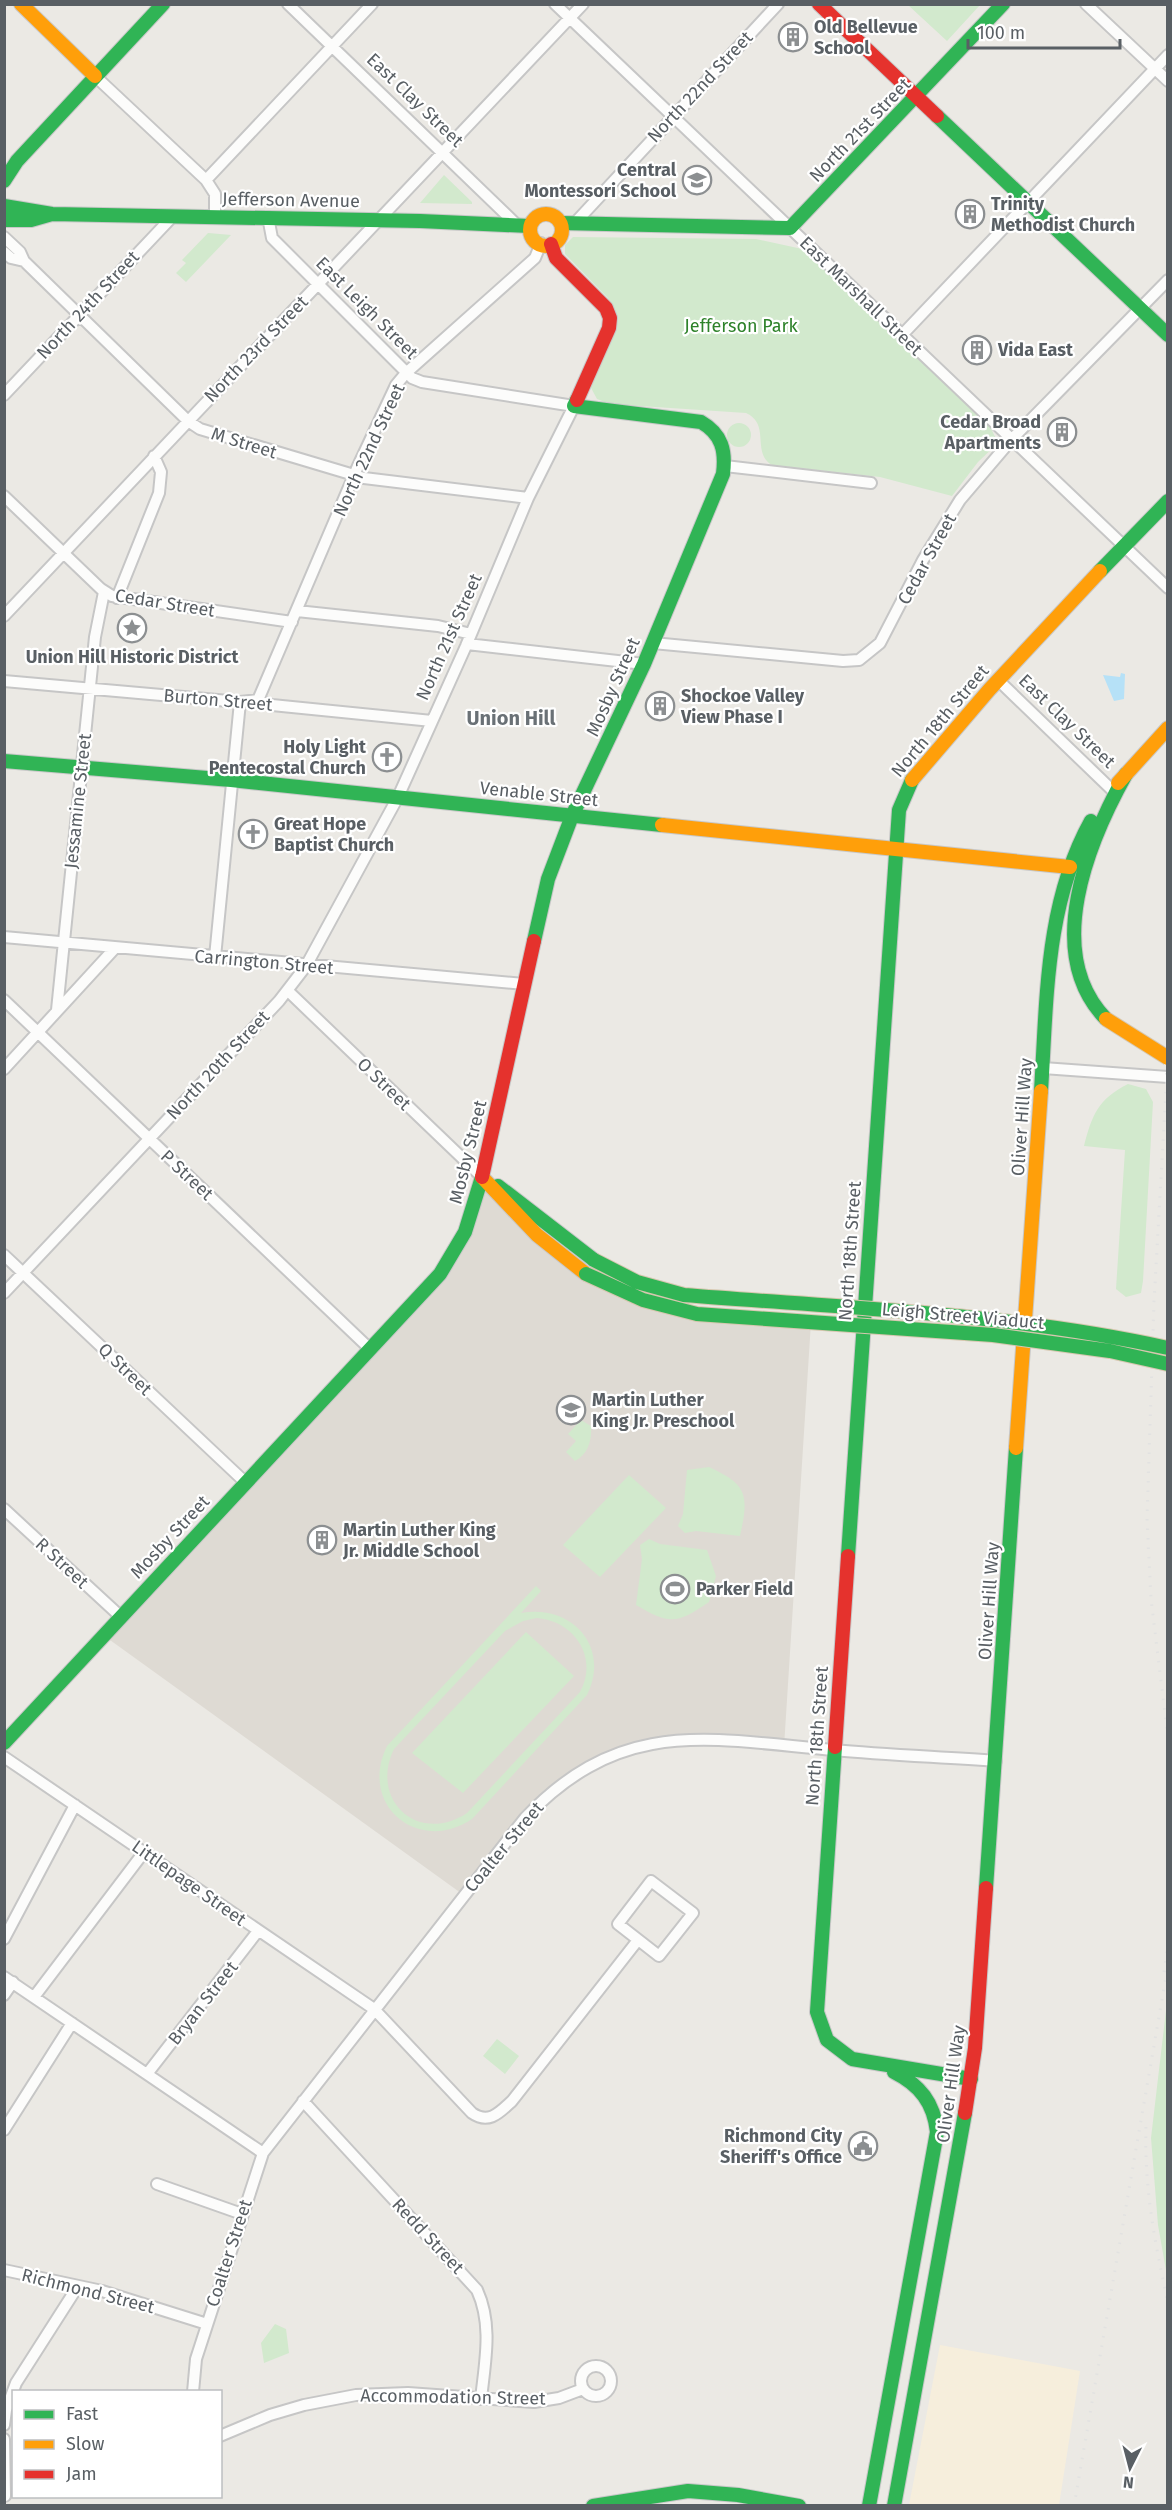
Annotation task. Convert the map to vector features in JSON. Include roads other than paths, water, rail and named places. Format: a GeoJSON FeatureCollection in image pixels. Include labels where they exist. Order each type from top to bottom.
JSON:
{"type":"FeatureCollection","features":[{"type":"Feature","properties":{"kind":"main road"},"geometry":{"type":"LineString","coordinates":[[21,4],[95,76]]}},
{"type":"Feature","properties":{"kind":"main road"},"geometry":{"type":"LineString","coordinates":[[4,181],[11,163],[162,4]]}},
{"type":"Feature","properties":{"kind":"main road"},"geometry":{"type":"LineString","coordinates":[[819,4],[1167,335]]}},
{"type":"Feature","properties":{"kind":"main road","name":"North 21st Street"},"geometry":{"type":"LineString","coordinates":[[790,228],[1003,4]]}},
{"type":"Feature","properties":{"kind":"main road","name":"Jefferson Avenue"},"geometry":{"type":"LineString","coordinates":[[4,206],[52,214],[268,217],[522,225]]}},
{"type":"Feature","properties":{"kind":"main road","name":"Jefferson Avenue"},"geometry":{"type":"LineString","coordinates":[[4,220],[31,220],[52,214]]}},
{"type":"Feature","properties":{"kind":"main road"},"geometry":{"type":"LineString","coordinates":[[568,223],[562,236],[546,243],[532,238],[522,225],[541,216],[553,216],[568,223],[790,228]]}},
{"type":"Feature","properties":{"kind":"main road","name":"North 21st Street"},"geometry":{"type":"LineString","coordinates":[[546,243],[556,258],[606,308],[610,316],[608,331],[574,406]]}},
{"type":"Feature","properties":{"kind":"main road"},"geometry":{"type":"LineString","coordinates":[[574,406],[690,419],[706,424],[717,435],[723,449],[725,466]]}},
{"type":"Feature","properties":{"kind":"main road","name":"Mosby Street"},"geometry":{"type":"LineString","coordinates":[[4,1743],[449,1262],[470,1220],[482,1177],[548,879],[572,816],[653,643],[700,533],[725,466]]}},
{"type":"Feature","properties":{"kind":"main road","name":"North 18th Street"},"geometry":{"type":"LineString","coordinates":[[883,2066],[852,2059],[834,2048],[820,2026],[817,2012],[899,810],[912,778],[998,680],[1167,501]]}},
{"type":"Feature","properties":{"kind":"main road","name":"Oliver Hill Way"},"geometry":{"type":"LineString","coordinates":[[894,2505],[971,2079],[996,1761],[1050,953],[1055,917],[1070,867],[1088,827],[1111,789],[1167,728]]}},
{"type":"Feature","properties":{"kind":"main road","name":"Venable Street"},"geometry":{"type":"LineString","coordinates":[[4,761],[231,780],[1070,867]]}},
{"type":"Feature","properties":{"kind":"main road"},"geometry":{"type":"LineString","coordinates":[[1126,774],[1103,816],[1088,853],[1077,927],[1080,976],[1095,1009],[1106,1019],[1167,1058]]}},
{"type":"Feature","properties":{"kind":"main road","name":"Leigh Street Viaduct"},"geometry":{"type":"LineString","coordinates":[[482,1177],[511,1194],[573,1246],[594,1260],[637,1282],[684,1295],[1011,1321],[1100,1333],[1167,1348]]}},
{"type":"Feature","properties":{"kind":"main road","name":"Leigh Street Viaduct"},"geometry":{"type":"LineString","coordinates":[[482,1177],[533,1232],[586,1274],[643,1300],[697,1314],[1037,1339],[1108,1350],[1167,1364]]}},
{"type":"Feature","properties":{"kind":"main road"},"geometry":{"type":"LineString","coordinates":[[883,2066],[971,2079]]}},
{"type":"Feature","properties":{"kind":"main road","name":"Oliver Hill Way"},"geometry":{"type":"LineString","coordinates":[[869,2505],[937,2133],[935,2115],[923,2091],[911,2080],[883,2066]]}},
{"type":"Feature","properties":{"kind":"main road"},"geometry":{"type":"LineString","coordinates":[[593,2505],[632,2502],[674,2492],[705,2491],[799,2505]]}},
{"type":"Feature","properties":{"kind":"street","name":"East Clay Street"},"geometry":{"type":"LineString","coordinates":[[288,4],[522,225]]}},
{"type":"Feature","properties":{"kind":"street"},"geometry":{"type":"LineString","coordinates":[[206,180],[372,4]]}},
{"type":"Feature","properties":{"kind":"street","name":"East Marshall Street"},"geometry":{"type":"LineString","coordinates":[[555,4],[1167,588]]}},
{"type":"Feature","properties":{"kind":"street","name":"North 23rd Street"},"geometry":{"type":"LineString","coordinates":[[4,616],[583,4]]}},
{"type":"Feature","properties":{"kind":"street","name":"North 22nd Street"},"geometry":{"type":"LineString","coordinates":[[568,223],[778,4]]}},
{"type":"Feature","properties":{"kind":"street"},"geometry":{"type":"LineString","coordinates":[[1086,4],[1167,81]]}},
{"type":"Feature","properties":{"kind":"street"},"geometry":{"type":"LineString","coordinates":[[902,334],[1167,55]]}},
{"type":"Feature","properties":{"kind":"street"},"geometry":{"type":"LineString","coordinates":[[95,76],[206,180],[215,194],[215,216]]}},
{"type":"Feature","properties":{"kind":"street","name":"North 24th Street"},"geometry":{"type":"LineString","coordinates":[[4,395],[173,216]]}},
{"type":"Feature","properties":{"kind":"street","name":"East Leigh Street"},"geometry":{"type":"LineString","coordinates":[[268,217],[272,238],[406,373],[422,382],[574,406]]}},
{"type":"Feature","properties":{"kind":"street","name":"M Street"},"geometry":{"type":"LineString","coordinates":[[4,237],[20,252],[24,261],[78,315],[188,421],[202,430],[354,475],[528,498]]}},
{"type":"Feature","properties":{"kind":"street","name":"North 22nd Street"},"geometry":{"type":"LineString","coordinates":[[258,700],[354,475],[396,386],[406,373],[535,258],[546,243]]}},
{"type":"Feature","properties":{"kind":"street","name":"M Street"},"geometry":{"type":"LineString","coordinates":[[4,252],[11,258],[24,261]]}},
{"type":"Feature","properties":{"kind":"street","name":"Cedar Street"},"geometry":{"type":"LineString","coordinates":[[653,643],[843,660],[866,657],[888,632],[924,560],[960,500],[1012,439],[1167,280]]}},
{"type":"Feature","properties":{"kind":"street","name":"North 21st Street"},"geometry":{"type":"LineString","coordinates":[[306,966],[398,797],[469,639],[528,498],[574,406]]}},
{"type":"Feature","properties":{"kind":"street"},"geometry":{"type":"LineString","coordinates":[[117,598],[159,493],[161,472],[154,456]]}},
{"type":"Feature","properties":{"kind":"street"},"geometry":{"type":"LineString","coordinates":[[725,466],[871,483]]}},
{"type":"Feature","properties":{"kind":"street","name":"Cedar Street"},"geometry":{"type":"LineString","coordinates":[[4,496],[64,551],[104,592],[117,598],[292,622]]}},
{"type":"Feature","properties":{"kind":"street","name":"Jessamine Street"},"geometry":{"type":"LineString","coordinates":[[57,1010],[62,943],[95,637],[104,592]]}},
{"type":"Feature","properties":{"kind":"street"},"geometry":{"type":"LineString","coordinates":[[297,611],[438,626],[469,639],[644,664]]}},
{"type":"Feature","properties":{"kind":"street","name":"East Clay Street"},"geometry":{"type":"LineString","coordinates":[[998,680],[1111,789]]}},
{"type":"Feature","properties":{"kind":"street","name":"Burton Street"},"geometry":{"type":"LineString","coordinates":[[4,681],[240,702],[258,700],[272,705],[432,721]]}},
{"type":"Feature","properties":{"kind":"street"},"geometry":{"type":"LineString","coordinates":[[214,957],[240,702]]}},
{"type":"Feature","properties":{"kind":"street","name":"Carrington Street"},"geometry":{"type":"LineString","coordinates":[[4,937],[524,984]]}},
{"type":"Feature","properties":{"kind":"street"},"geometry":{"type":"LineString","coordinates":[[4,1069],[114,948]]}},
{"type":"Feature","properties":{"kind":"street","name":"North 20th Street"},"geometry":{"type":"LineString","coordinates":[[4,1293],[288,991],[306,966]]}},
{"type":"Feature","properties":{"kind":"street","name":"O Street"},"geometry":{"type":"LineString","coordinates":[[288,991],[482,1177]]}},
{"type":"Feature","properties":{"kind":"street","name":"P Street"},"geometry":{"type":"LineString","coordinates":[[4,1000],[370,1349]]}},
{"type":"Feature","properties":{"kind":"street"},"geometry":{"type":"LineString","coordinates":[[1043,1068],[1167,1077]]}},
{"type":"Feature","properties":{"kind":"street","name":"Q Street"},"geometry":{"type":"LineString","coordinates":[[4,1256],[245,1482]]}},
{"type":"Feature","properties":{"kind":"street","name":"R Street"},"geometry":{"type":"LineString","coordinates":[[5,1512],[120,1616]]}},
{"type":"Feature","properties":{"kind":"street","name":"Coalter Street"},"geometry":{"type":"LineString","coordinates":[[193,2390],[194,2367],[262,2153],[525,1818],[560,1785],[587,1767],[650,1743],[683,1738],[719,1738],[834,1750],[996,1761]]}},
{"type":"Feature","properties":{"kind":"street","name":"Littlepage Street"},"geometry":{"type":"LineString","coordinates":[[4,1757],[374,2009]]}},
{"type":"Feature","properties":{"kind":"street"},"geometry":{"type":"LineString","coordinates":[[4,1939],[75,1805]]}},
{"type":"Feature","properties":{"kind":"street"},"geometry":{"type":"LineString","coordinates":[[34,1997],[144,1852]]}},
{"type":"Feature","properties":{"kind":"street"},"geometry":{"type":"LineString","coordinates":[[651,1881],[693,1913],[659,1956],[638,1940],[618,1924],[651,1881]]}},
{"type":"Feature","properties":{"kind":"street","name":"Bryan Street"},"geometry":{"type":"LineString","coordinates":[[147,2074],[258,1931]]}},
{"type":"Feature","properties":{"kind":"street"},"geometry":{"type":"LineString","coordinates":[[374,2009],[472,2113],[481,2118],[490,2118],[512,2100],[638,1940]]}},
{"type":"Feature","properties":{"kind":"street"},"geometry":{"type":"LineString","coordinates":[[4,1995],[9,1980],[262,2153]]}},
{"type":"Feature","properties":{"kind":"street"},"geometry":{"type":"LineString","coordinates":[[4,2130],[72,2023]]}},
{"type":"Feature","properties":{"kind":"street","name":"Redd Street"},"geometry":{"type":"LineString","coordinates":[[303,2101],[477,2290],[485,2307],[488,2326],[481,2399]]}},
{"type":"Feature","properties":{"kind":"street"},"geometry":{"type":"LineString","coordinates":[[157,2184],[242,2214]]}},
{"type":"Feature","properties":{"kind":"street","name":"Richmond Street"},"geometry":{"type":"LineString","coordinates":[[4,2270],[78,2286],[207,2324]]}},
{"type":"Feature","properties":{"kind":"street"},"geometry":{"type":"LineString","coordinates":[[13,2390],[78,2286]]}},
{"type":"Feature","properties":{"kind":"street","name":"Accommodation Street"},"geometry":{"type":"LineString","coordinates":[[222,2435],[304,2405],[356,2395],[408,2393],[541,2401],[583,2389]]}},
{"type":"Feature","properties":{"kind":"street"},"geometry":{"type":"LineString","coordinates":[[4,2425],[12,2394]]}},
{"type":"Feature","properties":{"kind":"street"},"geometry":{"type":"LineString","coordinates":[[4,2439],[5,2496]]}},
{"type":"Feature","properties":{"kind":"water"},"geometry":{"type":"Polygon","coordinates":[[[1121,673],[1125,674],[1124,699],[1114,701],[1103,675],[1120,677],[1121,673]]]}},
{"type":"Feature","properties":{"kind":"railway"},"geometry":{"type":"LineString","coordinates":[[1168,1054],[1154,1302],[1147,1519],[1151,1599],[1168,1738]]}},
{"type":"Feature","properties":{"kind":"railway"},"geometry":{"type":"LineString","coordinates":[[1164,1972],[1168,1943]]}},
{"type":"Feature","properties":{"kind":"railway"},"geometry":{"type":"LineString","coordinates":[[1074,2506],[1168,1965]]}},
{"type":"Feature","properties":{"kind":"railway"},"geometry":{"type":"LineString","coordinates":[[1146,2127],[1151,2215],[1168,2303]]}},
{"type":"Feature","properties":{"kind":"place","name":"Old Bellevue School"},"geometry":{"type":"Point","coordinates":[793,37]}},
{"type":"Feature","properties":{"kind":"place","name":"Central Montessori School"},"geometry":{"type":"Point","coordinates":[697,180]}},
{"type":"Feature","properties":{"kind":"place","name":"Trinity Methodist Church"},"geometry":{"type":"Point","coordinates":[970,214]}},
{"type":"Feature","properties":{"kind":"place","name":"Vida East"},"geometry":{"type":"Point","coordinates":[977,350]}},
{"type":"Feature","properties":{"kind":"place","name":"Cedar Broad Apartments"},"geometry":{"type":"Point","coordinates":[1062,432]}},
{"type":"Feature","properties":{"kind":"place","name":"Union Hill Historic District"},"geometry":{"type":"Point","coordinates":[132,628]}},
{"type":"Feature","properties":{"kind":"place","name":"Shockoe Valley View Phase I"},"geometry":{"type":"Point","coordinates":[660,706]}},
{"type":"Feature","properties":{"kind":"place","name":"Holy Light Pentecostal Church"},"geometry":{"type":"Point","coordinates":[387,757]}},
{"type":"Feature","properties":{"kind":"place","name":"Great Hope Baptist Church"},"geometry":{"type":"Point","coordinates":[253,834]}},
{"type":"Feature","properties":{"kind":"place","name":"Martin Luther King Jr. Preschool"},"geometry":{"type":"Point","coordinates":[571,1410]}},
{"type":"Feature","properties":{"kind":"place","name":"Martin Luther King Jr. Middle School"},"geometry":{"type":"Point","coordinates":[322,1540]}},
{"type":"Feature","properties":{"kind":"place","name":"Parker Field"},"geometry":{"type":"Point","coordinates":[675,1589]}},
{"type":"Feature","properties":{"kind":"place","name":"Richmond City Sheriff's Office"},"geometry":{"type":"Point","coordinates":[863,2146]}},
{"type":"Feature","properties":{"kind":"district","name":"Union Hill"},"geometry":{"type":"Point","coordinates":[511,718]}},
{"type":"Feature","properties":{"kind":"park label","name":"Jefferson Park"},"geometry":{"type":"Point","coordinates":[741,326]}}]}
